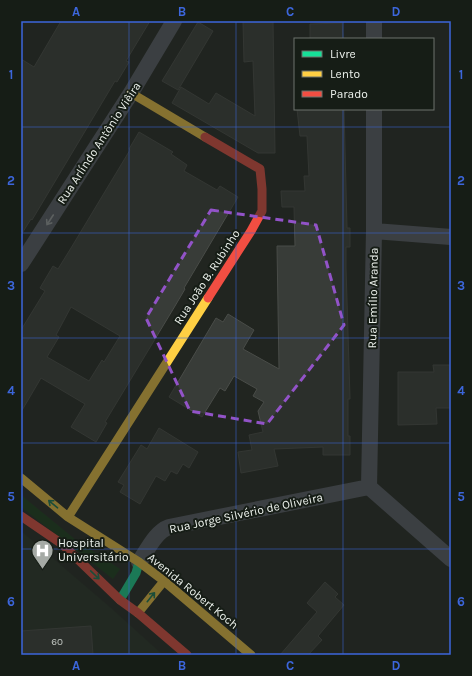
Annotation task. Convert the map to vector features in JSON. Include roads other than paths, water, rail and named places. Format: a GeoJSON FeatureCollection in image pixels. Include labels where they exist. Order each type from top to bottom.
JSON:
{"type":"FeatureCollection","features":[{"type":"Feature","properties":{"kind":"main road","name":"Rua João B. Rubinho"},"geometry":{"type":"LineString","coordinates":[[68,517],[251,231],[262,211],[260,169],[132,93]]}},
{"type":"Feature","properties":{"kind":"main road","name":"Avenida Robert Koch"},"geometry":{"type":"LineString","coordinates":[[21,478],[68,517],[139,562],[164,581],[250,655]]}},
{"type":"Feature","properties":{"kind":"main road"},"geometry":{"type":"LineString","coordinates":[[21,516],[62,544],[120,600],[138,613],[187,655]]}},
{"type":"Feature","properties":{"kind":"main road"},"geometry":{"type":"LineString","coordinates":[[120,600],[136,573],[139,562]]}},
{"type":"Feature","properties":{"kind":"main road"},"geometry":{"type":"LineString","coordinates":[[138,613],[164,581]]}},
{"type":"Feature","properties":{"kind":"street","name":"Rua Arlíndo Antônio Viêira"},"geometry":{"type":"LineString","coordinates":[[21,264],[132,93],[174,21]]}},
{"type":"Feature","properties":{"kind":"street"},"geometry":{"type":"LineString","coordinates":[[374,21],[374,38]]}},
{"type":"Feature","properties":{"kind":"street","name":"Rua Emílio Aranda"},"geometry":{"type":"LineString","coordinates":[[369,488],[374,230],[374,110]]}},
{"type":"Feature","properties":{"kind":"street"},"geometry":{"type":"LineString","coordinates":[[374,230],[451,237]]}},
{"type":"Feature","properties":{"kind":"street"},"geometry":{"type":"LineString","coordinates":[[369,488],[451,558]]}},
{"type":"Feature","properties":{"kind":"street","name":"Rua Jorge Silvério de Oliveira"},"geometry":{"type":"LineString","coordinates":[[139,562],[157,536],[164,529],[369,488]]}},
{"type":"Feature","properties":{"kind":"place","name":"Hospital Universitário"},"geometry":{"type":"Point","coordinates":[43,570]}}]}
